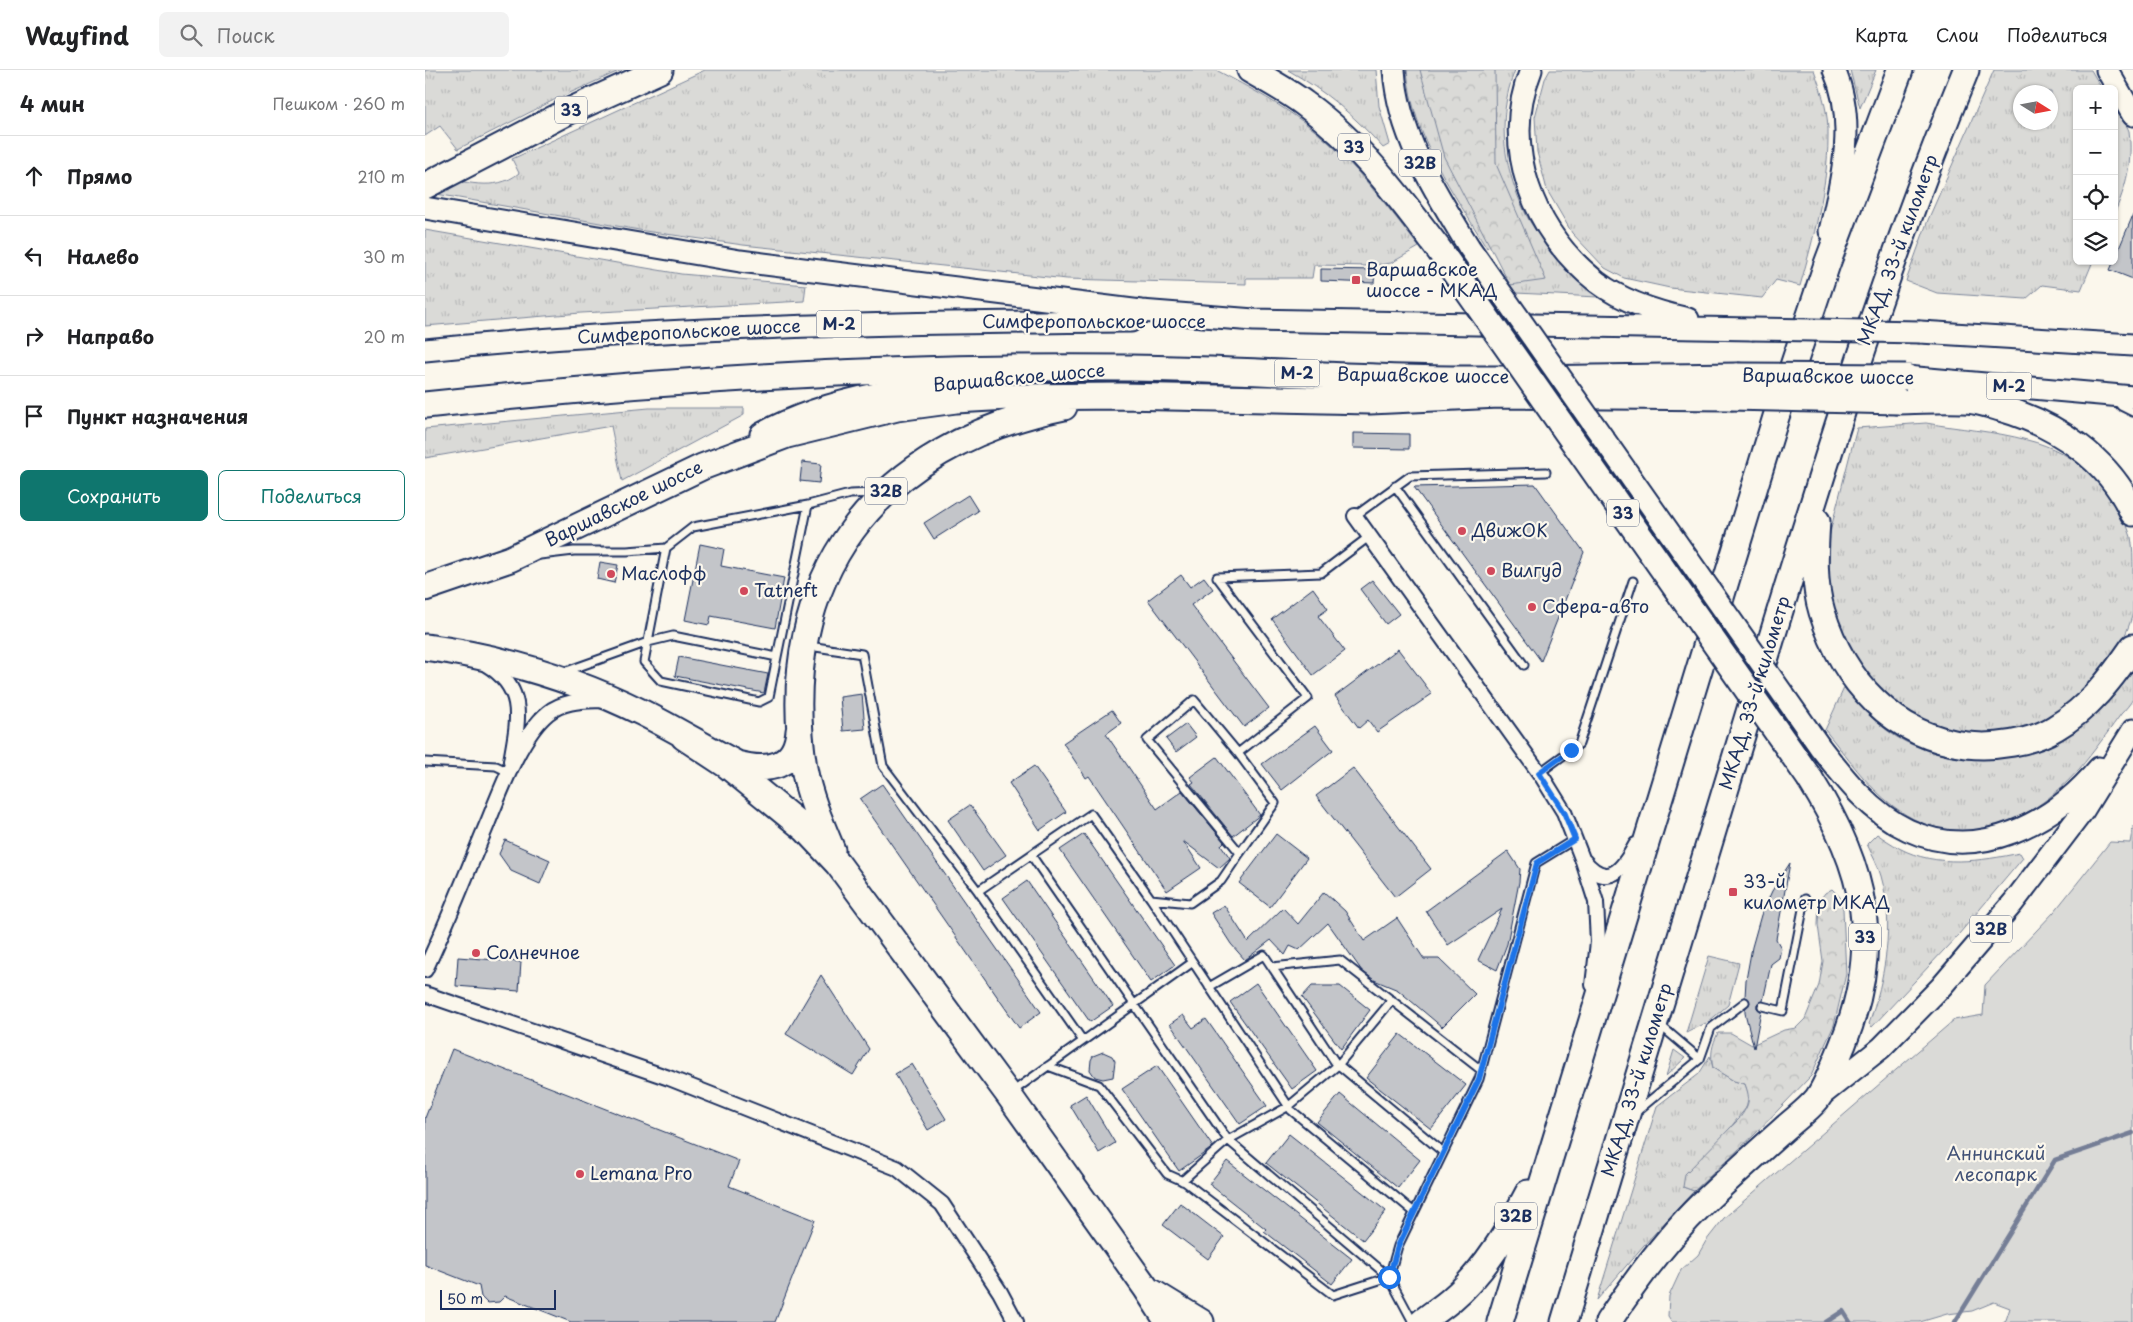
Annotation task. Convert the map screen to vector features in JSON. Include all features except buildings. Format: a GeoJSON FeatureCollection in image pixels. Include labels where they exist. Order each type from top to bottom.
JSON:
{"type":"FeatureCollection","features":[{"type":"Feature","properties":{"kind":"highway","name":"33"},"geometry":{"type":"LineString","coordinates":[[425,186],[565,113],[660,70]]}},
{"type":"Feature","properties":{"kind":"highway","name":"33"},"geometry":{"type":"LineString","coordinates":[[1250,70],[1305,104],[1334,126],[1381,176],[1437,247],[1828,807],[1857,876],[1864,911],[1865,947],[1862,983],[1852,1021],[1817,1098]]}},
{"type":"Feature","properties":{"kind":"highway"},"geometry":{"type":"LineString","coordinates":[[1501,1322],[1665,779],[1801,340],[1858,177],[1901,70]]}},
{"type":"Feature","properties":{"kind":"highway","name":"МКАД, 33-й километр"},"geometry":{"type":"LineString","coordinates":[[1564,1322],[1834,435],[1903,233],[1966,70]]}},
{"type":"Feature","properties":{"kind":"highway","name":"М-2"},"geometry":{"type":"LineString","coordinates":[[425,405],[579,389],[719,379],[889,371],[1130,368]]}},
{"type":"Feature","properties":{"kind":"highway","name":"Варшавское шоссе"},"geometry":{"type":"LineString","coordinates":[[1130,368],[1734,386],[1906,377]]}},
{"type":"Feature","properties":{"kind":"highway"},"geometry":{"type":"LineString","coordinates":[[701,467],[787,435],[897,408],[957,400],[1068,396],[1369,400],[1734,386],[1898,401],[1974,401],[2017,413],[2047,426],[2078,445],[2103,468],[2125,496],[2133,513]]}},
{"type":"Feature","properties":{"kind":"highway","name":"32B"},"geometry":{"type":"LineString","coordinates":[[838,864],[816,810],[804,769],[799,682],[804,645],[813,607],[837,553],[859,520],[883,493],[938,454],[1000,424],[1043,411],[1121,396]]}},
{"type":"Feature","properties":{"kind":"highway"},"geometry":{"type":"LineString","coordinates":[[1834,435],[1817,521],[1815,568],[1821,611],[1835,647],[1855,680],[1879,706],[1909,728],[1947,743],[1986,747],[2019,742],[2053,730],[2085,707],[2110,680],[2133,647]]}},
{"type":"Feature","properties":{"kind":"highway","name":"Варшавское шоссе"},"geometry":{"type":"LineString","coordinates":[[425,588],[510,559],[701,467]]}},
{"type":"Feature","properties":{"kind":"highway"},"geometry":{"type":"LineString","coordinates":[[425,646],[468,653],[554,675],[645,714],[728,766],[798,823],[838,864],[1008,1094],[1146,1288],[1168,1322]]}},
{"type":"Feature","properties":{"kind":"highway"},"geometry":{"type":"LineString","coordinates":[[684,737],[737,764],[754,769],[772,767],[789,758],[798,744],[800,724]]}},
{"type":"Feature","properties":{"kind":"highway","name":"32B"},"geometry":{"type":"LineString","coordinates":[[1421,1322],[1453,1298],[1483,1267],[1510,1228],[1542,1165],[1572,1085]]}},
{"type":"Feature","properties":{"kind":"highway","name":"32B"},"geometry":{"type":"LineString","coordinates":[[1607,1322],[1637,1279],[1701,1205],[1817,1098]]}},
{"type":"Feature","properties":{"kind":"highway"},"geometry":{"type":"LineString","coordinates":[[1146,1288],[1201,1322]]}},
{"type":"Feature","properties":{"kind":"main road","name":"32B"},"geometry":{"type":"LineString","coordinates":[[1394,70],[1401,115],[1412,147],[1427,178],[1469,247],[1820,747],[1842,775],[1864,798],[1907,830],[1933,840],[1962,843],[1993,840],[2027,828],[2059,807],[2095,773],[2133,729]]}},
{"type":"Feature","properties":{"kind":"main road"},"geometry":{"type":"LineString","coordinates":[[1531,70],[1525,86],[1518,119],[1519,152],[1527,184],[1541,215],[1559,244],[1598,283],[1627,299],[1662,313],[1708,324],[1752,329]]}},
{"type":"Feature","properties":{"kind":"main road"},"geometry":{"type":"LineString","coordinates":[[1801,340],[1840,188],[1846,141],[1845,108],[1834,70]]}},
{"type":"Feature","properties":{"kind":"main road"},"geometry":{"type":"LineString","coordinates":[[2107,70],[2133,115]]}},
{"type":"Feature","properties":{"kind":"main road"},"geometry":{"type":"LineString","coordinates":[[425,208],[740,261],[1082,304],[1254,320]]}},
{"type":"Feature","properties":{"kind":"main road","name":"М-2"},"geometry":{"type":"LineString","coordinates":[[1254,320],[1920,332],[2133,345]]}},
{"type":"Feature","properties":{"kind":"main road","name":"Симферопольское шоссе"},"geometry":{"type":"LineString","coordinates":[[425,350],[577,338],[839,324],[1254,320]]}},
{"type":"Feature","properties":{"kind":"main road","name":"Варшавское шоссе"},"geometry":{"type":"LineString","coordinates":[[701,467],[773,427],[831,406],[882,392],[975,381],[1130,368]]}},
{"type":"Feature","properties":{"kind":"main road","name":"Варшавское шоссе"},"geometry":{"type":"LineString","coordinates":[[1906,377],[2123,396]]}},
{"type":"Feature","properties":{"kind":"main road"},"geometry":{"type":"LineString","coordinates":[[1974,401],[2123,396]]}},
{"type":"Feature","properties":{"kind":"main road","name":"32B"},"geometry":{"type":"LineString","coordinates":[[1817,1098],[1881,1048],[1941,987],[2013,903],[2083,810],[2133,729]]}},
{"type":"Feature","properties":{"kind":"street"},"geometry":{"type":"LineString","coordinates":[[889,371],[975,381],[1068,396]]}},
{"type":"Feature","properties":{"kind":"street"},"geometry":{"type":"LineString","coordinates":[[1355,516],[1539,773],[1564,812],[1596,902],[1598,942],[1583,1048]]}},
{"type":"Feature","properties":{"kind":"street"},"geometry":{"type":"LineString","coordinates":[[468,653],[503,676],[515,694],[517,721],[509,772]]}},
{"type":"Feature","properties":{"kind":"street"},"geometry":{"type":"LineString","coordinates":[[425,970],[430,948],[509,772],[534,727],[550,711],[565,704],[579,701],[614,700]]}},
{"type":"Feature","properties":{"kind":"street"},"geometry":{"type":"LineString","coordinates":[[1583,861],[1591,871],[1602,876],[1615,874],[1626,863],[1645,830],[1665,779]]}},
{"type":"Feature","properties":{"kind":"street"},"geometry":{"type":"LineString","coordinates":[[425,994],[669,1078],[897,1168],[942,1204],[1000,1292],[1016,1322]]}},
{"type":"Feature","properties":{"kind":"lane"},"geometry":{"type":"LineString","coordinates":[[2123,396],[2121,406],[2133,412]]}},
{"type":"Feature","properties":{"kind":"lane"},"geometry":{"type":"LineString","coordinates":[[1355,516],[1410,476],[1546,472]]}},
{"type":"Feature","properties":{"kind":"lane"},"geometry":{"type":"LineString","coordinates":[[1395,486],[1524,665]]}},
{"type":"Feature","properties":{"kind":"lane"},"geometry":{"type":"LineString","coordinates":[[510,559],[573,551],[627,551],[666,548],[693,526],[808,505],[849,494],[883,493]]}},
{"type":"Feature","properties":{"kind":"lane"},"geometry":{"type":"LineString","coordinates":[[666,548],[644,662],[661,682],[759,702],[769,697],[808,505]]}},
{"type":"Feature","properties":{"kind":"lane"},"geometry":{"type":"LineString","coordinates":[[1238,753],[1308,698],[1217,577],[1321,573],[1370,536]]}},
{"type":"Feature","properties":{"kind":"lane"},"geometry":{"type":"LineString","coordinates":[[1539,773],[1579,744],[1633,581]]}},
{"type":"Feature","properties":{"kind":"lane"},"geometry":{"type":"LineString","coordinates":[[554,675],[648,642],[673,636],[777,657]]}},
{"type":"Feature","properties":{"kind":"lane"},"geometry":{"type":"LineString","coordinates":[[804,645],[862,654],[883,766],[978,891],[1083,1041]]}},
{"type":"Feature","properties":{"kind":"lane"},"geometry":{"type":"LineString","coordinates":[[1151,899],[1190,903],[1221,880],[1240,853],[1275,803],[1238,753],[1194,700],[1147,740],[1240,853]]}},
{"type":"Feature","properties":{"kind":"lane"},"geometry":{"type":"LineString","coordinates":[[425,762],[496,766],[509,772]]}},
{"type":"Feature","properties":{"kind":"lane"},"geometry":{"type":"LineString","coordinates":[[978,891],[1091,814],[1151,899],[1289,1106],[1414,1212]]}},
{"type":"Feature","properties":{"kind":"lane"},"geometry":{"type":"LineString","coordinates":[[1389,1277],[1398,1246],[1479,1079],[1537,863],[1575,839]]}},
{"type":"Feature","properties":{"kind":"lane"},"geometry":{"type":"LineString","coordinates":[[1031,855],[1228,1140],[1389,1277],[1413,1322]]}},
{"type":"Feature","properties":{"kind":"lane"},"geometry":{"type":"LineString","coordinates":[[1762,1006],[1783,1011],[1805,899]]}},
{"type":"Feature","properties":{"kind":"lane"},"geometry":{"type":"LineString","coordinates":[[1209,987],[1264,955],[1335,1062],[1443,1152]]}},
{"type":"Feature","properties":{"kind":"lane"},"geometry":{"type":"LineString","coordinates":[[1272,968],[1340,960],[1481,1070]]}},
{"type":"Feature","properties":{"kind":"lane"},"geometry":{"type":"LineString","coordinates":[[1008,1094],[1193,962]]}},
{"type":"Feature","properties":{"kind":"lane"},"geometry":{"type":"LineString","coordinates":[[1182,1181],[1228,1140],[1289,1106],[1339,1065],[1392,1000]]}},
{"type":"Feature","properties":{"kind":"lane"},"geometry":{"type":"LineString","coordinates":[[1625,1122],[1700,1059],[1711,1028],[1745,1002]]}},
{"type":"Feature","properties":{"kind":"lane"},"geometry":{"type":"LineString","coordinates":[[1655,1022],[1700,1059]]}},
{"type":"Feature","properties":{"kind":"lane"},"geometry":{"type":"LineString","coordinates":[[1048,1066],[1099,1085],[1167,1174],[1182,1181],[1333,1295],[1389,1277]]}},
{"type":"Feature","properties":{"kind":"green space"},"geometry":{"type":"Polygon","coordinates":[[[425,70],[621,70],[554,100],[458,149],[440,126],[425,136],[425,70]]]}},
{"type":"Feature","properties":{"kind":"green space"},"geometry":{"type":"Polygon","coordinates":[[[705,70],[1216,70],[1279,105],[1303,121],[1329,143],[1370,186],[1419,247],[1391,263],[1373,266],[1314,265],[1312,278],[1246,278],[1246,284],[1067,279],[743,245],[645,231],[425,192],[434,176],[478,184],[500,183],[510,179],[519,173],[512,159],[705,70]]]}},
{"type":"Feature","properties":{"kind":"green space"},"geometry":{"type":"Polygon","coordinates":[[[1288,70],[1376,70],[1379,106],[1390,144],[1383,148],[1339,105],[1288,70]]]}},
{"type":"Feature","properties":{"kind":"green space"},"geometry":{"type":"Polygon","coordinates":[[[1407,70],[1515,70],[1505,108],[1504,127],[1508,165],[1513,184],[1529,220],[1543,241],[1560,261],[1598,297],[1516,293],[1507,280],[1517,269],[1510,227],[1487,248],[1436,163],[1426,141],[1410,94],[1407,70]]]}},
{"type":"Feature","properties":{"kind":"green space"},"geometry":{"type":"Polygon","coordinates":[[[1420,70],[1495,70],[1496,164],[1546,280],[1510,285],[1444,157],[1420,70]]]}},
{"type":"Feature","properties":{"kind":"green space"},"geometry":{"type":"Polygon","coordinates":[[[1550,70],[1814,70],[1826,112],[1828,129],[1827,156],[1823,194],[1800,286],[1776,280],[1762,298],[1670,288],[1624,278],[1605,268],[1572,233],[1547,190],[1537,152],[1535,117],[1545,79],[1550,70]]]}},
{"type":"Feature","properties":{"kind":"green space"},"geometry":{"type":"Polygon","coordinates":[[[1850,70],[1876,70],[1860,108],[1850,70]]]}},
{"type":"Feature","properties":{"kind":"green space"},"geometry":{"type":"Polygon","coordinates":[[[1994,70],[2091,70],[2100,85],[2073,85],[2073,265],[2091,265],[2081,290],[2042,285],[2026,299],[1937,293],[1906,281],[1928,220],[1994,70]]]}},
{"type":"Feature","properties":{"kind":"green space"},"geometry":{"type":"Polygon","coordinates":[[[2118,114],[2129,131],[2130,142],[2129,163],[2118,204],[2118,114]]]}},
{"type":"Feature","properties":{"kind":"green space"},"geometry":{"type":"Polygon","coordinates":[[[425,230],[681,274],[806,285],[804,301],[581,313],[425,326],[425,230]]]}},
{"type":"Feature","properties":{"kind":"green space"},"geometry":{"type":"Polygon","coordinates":[[[649,408],[744,408],[744,415],[622,481],[611,426],[425,458],[425,429],[649,408]]]}},
{"type":"Feature","properties":{"kind":"green space"},"geometry":{"type":"Polygon","coordinates":[[[1926,423],[2015,437],[2062,453],[2078,463],[2105,488],[2124,519],[2131,537],[2133,612],[2122,641],[2111,660],[2075,701],[2044,720],[2007,733],[1985,736],[1959,733],[1935,726],[1900,708],[1877,688],[1865,674],[1846,640],[1832,604],[1826,569],[1828,545],[1857,428],[1926,423]]]}},
{"type":"Feature","properties":{"kind":"green space"},"geometry":{"type":"Polygon","coordinates":[[[2133,669],[2133,699],[2089,757],[2070,779],[2049,798],[2025,814],[2000,825],[1974,830],[1947,830],[1920,822],[1883,798],[1825,730],[1844,688],[1880,725],[1906,742],[1938,754],[1971,759],[2003,758],[2034,750],[2063,738],[2089,720],[2113,697],[2133,669]]]}},
{"type":"Feature","properties":{"kind":"green space","name":"Аннинский лесопарк"},"geometry":{"type":"Polygon","coordinates":[[[2133,826],[2133,1322],[2003,1322],[2006,1320],[2010,1308],[1994,1302],[1972,1311],[1947,1314],[1920,1322],[1672,1322],[1668,1316],[1669,1296],[1681,1270],[1698,1255],[1706,1241],[1724,1218],[1954,1020],[1983,1015],[1985,985],[2054,912],[2110,842],[2130,843],[2133,826]]]}},
{"type":"Feature","properties":{"kind":"green space"},"geometry":{"type":"Polygon","coordinates":[[[1877,834],[1899,848],[1928,858],[1959,861],[2020,853],[2023,858],[1959,934],[1872,1027],[1869,1024],[1884,970],[1888,932],[1885,895],[1881,876],[1867,844],[1877,834]]]}},
{"type":"Feature","properties":{"kind":"green space"},"geometry":{"type":"Polygon","coordinates":[[[1832,889],[1840,897],[1843,909],[1846,974],[1834,1025],[1811,1076],[1753,1136],[1694,1191],[1683,1187],[1685,1174],[1739,1119],[1748,1102],[1745,1084],[1734,1081],[1713,1068],[1712,1050],[1718,1033],[1731,1033],[1752,1045],[1784,1030],[1796,1028],[1805,1019],[1819,985],[1823,961],[1818,925],[1819,901],[1825,893],[1832,889]]]}},
{"type":"Feature","properties":{"kind":"green space"},"geometry":{"type":"Polygon","coordinates":[[[1709,956],[1739,963],[1728,1005],[1708,1022],[1686,1033],[1709,956]]]}},
{"type":"Feature","properties":{"kind":"green space"},"geometry":{"type":"Polygon","coordinates":[[[1674,1050],[1685,1058],[1666,1076],[1674,1050]]]}},
{"type":"Feature","properties":{"kind":"green space"},"geometry":{"type":"Polygon","coordinates":[[[1710,1056],[1713,1068],[1734,1081],[1745,1084],[1749,1095],[1746,1108],[1683,1187],[1694,1191],[1597,1300],[1657,1106],[1699,1074],[1710,1056]]]}},
{"type":"Feature","properties":{"kind":"waterway"},"geometry":{"type":"LineString","coordinates":[[1955,1322],[2055,1160],[2133,1133]]}},
{"type":"Feature","properties":{"kind":"waterway"},"geometry":{"type":"LineString","coordinates":[[1826,1322],[1843,1311],[1850,1322]]}},
{"type":"Feature","properties":{"kind":"place","name":"Варшавское шоссе - МКАД"},"geometry":{"type":"Point","coordinates":[1356,280]}},
{"type":"Feature","properties":{"kind":"place","name":"ДвижОК"},"geometry":{"type":"Point","coordinates":[1462,531]}},
{"type":"Feature","properties":{"kind":"place","name":"Вилгуд"},"geometry":{"type":"Point","coordinates":[1491,571]}},
{"type":"Feature","properties":{"kind":"place","name":"Маслофф"},"geometry":{"type":"Point","coordinates":[611,574]}},
{"type":"Feature","properties":{"kind":"place","name":"Tatneft"},"geometry":{"type":"Point","coordinates":[744,591]}},
{"type":"Feature","properties":{"kind":"place","name":"Сфера-авто"},"geometry":{"type":"Point","coordinates":[1532,607]}},
{"type":"Feature","properties":{"kind":"place","name":"33-й километр МКАД"},"geometry":{"type":"Point","coordinates":[1733,892]}},
{"type":"Feature","properties":{"kind":"place","name":"Солнечное"},"geometry":{"type":"Point","coordinates":[476,953]}},
{"type":"Feature","properties":{"kind":"place","name":"Lemana Pro"},"geometry":{"type":"Point","coordinates":[580,1174]}},
{"type":"Feature","properties":{"kind":"route"},"geometry":{"type":"LineString","coordinates":[[1389,1277],[1398,1246],[1479,1079],[1511,952],[1537,863],[1575,839],[1564,812],[1539,773],[1571,750]]}}]}
